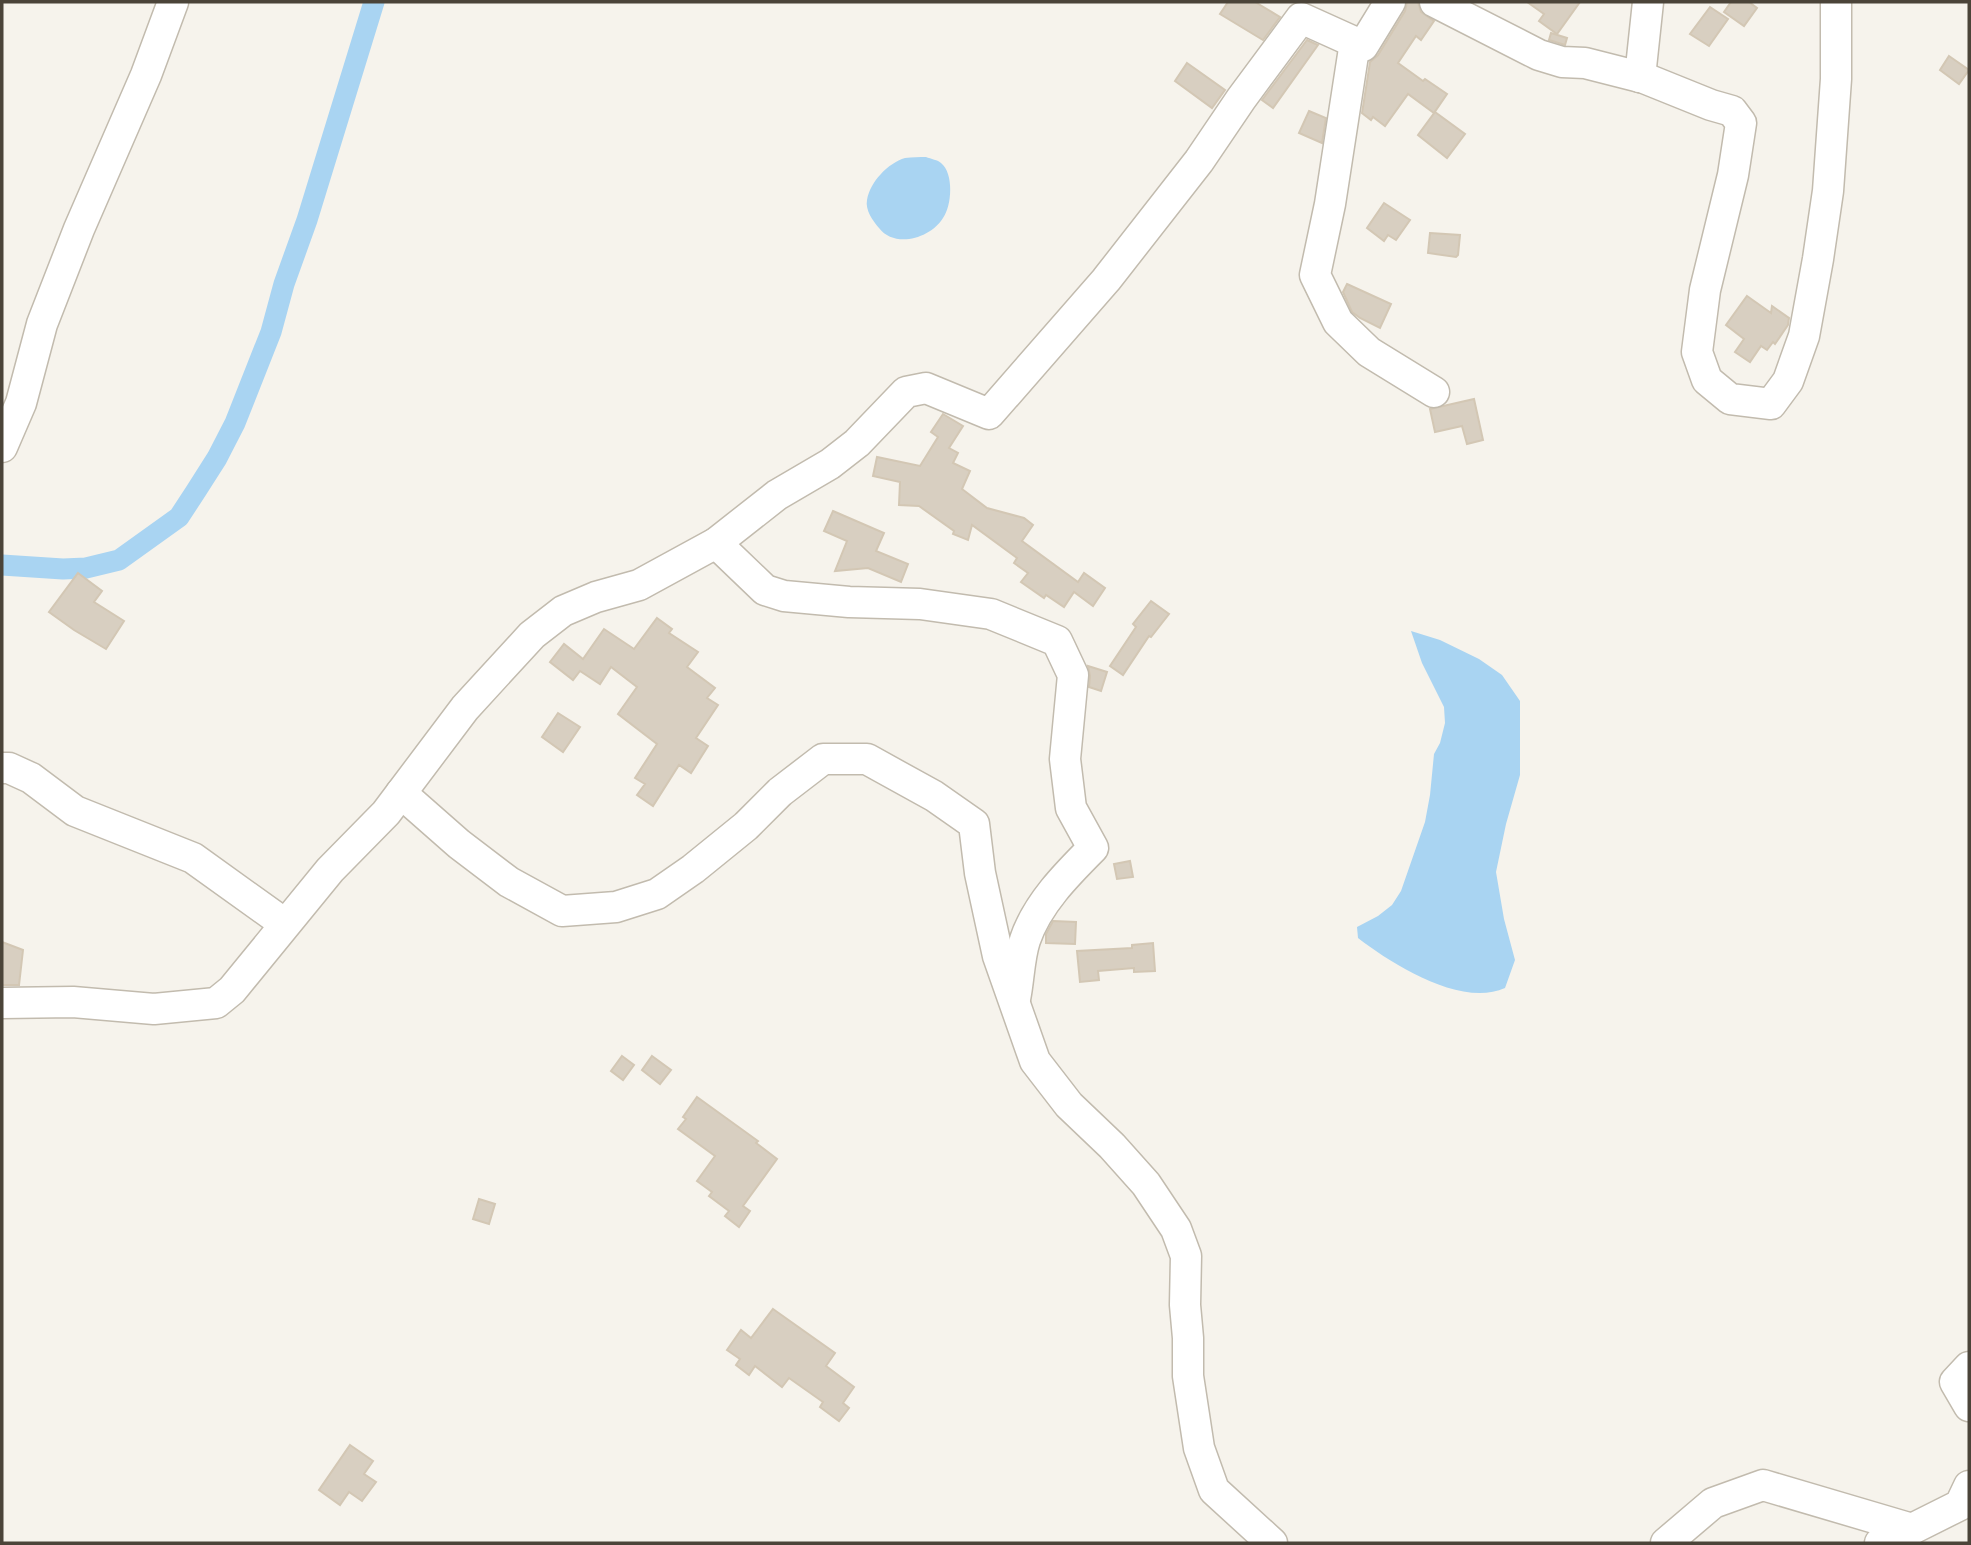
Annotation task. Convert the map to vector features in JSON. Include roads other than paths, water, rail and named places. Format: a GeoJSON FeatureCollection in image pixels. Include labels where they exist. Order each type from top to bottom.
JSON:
{"type":"FeatureCollection","features":[{"type":"Feature","properties":{"kind":"street"},"geometry":{"type":"LineString","coordinates":[[2,447],[22,403],[42,324],[79,229],[146,75],[173,2]]}},
{"type":"Feature","properties":{"kind":"street"},"geometry":{"type":"LineString","coordinates":[[2,1003],[73,1002],[154,1009],[216,1003],[232,990],[330,870],[386,813],[466,708],[532,635],[563,611],[596,597],[639,585],[716,543],[777,495],[830,464],[857,443],[906,393],[926,388],[989,414],[1106,280],[1199,161],[1301,18],[1363,46],[1390,2]]}},
{"type":"Feature","properties":{"kind":"street"},"geometry":{"type":"LineString","coordinates":[[1436,2],[1539,55],[1640,77],[1732,111],[1741,123],[1733,175],[1705,290],[1698,352],[1707,380],[1730,399],[1771,404],[1788,381],[1804,336],[1818,259],[1828,191],[1836,79],[1836,2]]}},
{"type":"Feature","properties":{"kind":"street"},"geometry":{"type":"LineString","coordinates":[[1640,77],[1648,2]]}},
{"type":"Feature","properties":{"kind":"street"},"geometry":{"type":"LineString","coordinates":[[1355,42],[1330,204],[1315,275],[1338,322],[1369,352],[1434,392]]}},
{"type":"Feature","properties":{"kind":"street"},"geometry":{"type":"LineString","coordinates":[[716,543],[765,590],[784,596],[849,602],[920,604],[991,614],[1057,641],[1073,676],[1065,759],[1071,808],[1093,848],[1064,877],[1037,916],[1025,941],[1014,1002]]}},
{"type":"Feature","properties":{"kind":"street"},"geometry":{"type":"LineString","coordinates":[[401,793],[459,844],[509,882],[562,911],[616,907],[657,894],[746,826],[780,792],[823,759],[867,760],[934,796],[974,824],[980,873],[998,956],[1035,1061],[1069,1105],[1112,1146],[1146,1184],[1176,1229],[1186,1256],[1188,1376],[1199,1448],[1214,1490],[1272,1543]]}},
{"type":"Feature","properties":{"kind":"street"},"geometry":{"type":"LineString","coordinates":[[2,768],[9,768],[31,778],[75,811],[193,858],[285,924]]}},
{"type":"Feature","properties":{"kind":"street"},"geometry":{"type":"LineString","coordinates":[[1969,1367],[1955,1382],[1969,1406]]}},
{"type":"Feature","properties":{"kind":"street"},"geometry":{"type":"LineString","coordinates":[[1666,1543],[1713,1503],[1763,1485],[1912,1529]]}},
{"type":"Feature","properties":{"kind":"street"},"geometry":{"type":"LineString","coordinates":[[1880,1543],[1891,1535],[1912,1529],[1960,1504],[1969,1486]]}},
{"type":"Feature","properties":{"kind":"water"},"geometry":{"type":"Polygon","coordinates":[[[926,157],[940,162],[948,174],[950,190],[946,213],[937,225],[922,235],[894,238],[879,228],[870,215],[867,208],[869,193],[881,174],[892,164],[905,158],[926,157]]]}},
{"type":"Feature","properties":{"kind":"water"},"geometry":{"type":"Polygon","coordinates":[[[1411,631],[1440,640],[1479,659],[1502,675],[1520,701],[1520,775],[1496,872],[1515,960],[1505,988],[1487,993],[1448,988],[1428,980],[1389,960],[1358,938],[1357,927],[1392,905],[1401,891],[1425,822],[1434,754],[1445,723],[1444,707],[1422,663],[1411,631]]]}},
{"type":"Feature","properties":{"kind":"waterway"},"geometry":{"type":"LineString","coordinates":[[2,565],[63,569],[86,568],[119,560],[179,517],[217,458],[235,423],[271,332],[374,2]]}}]}
